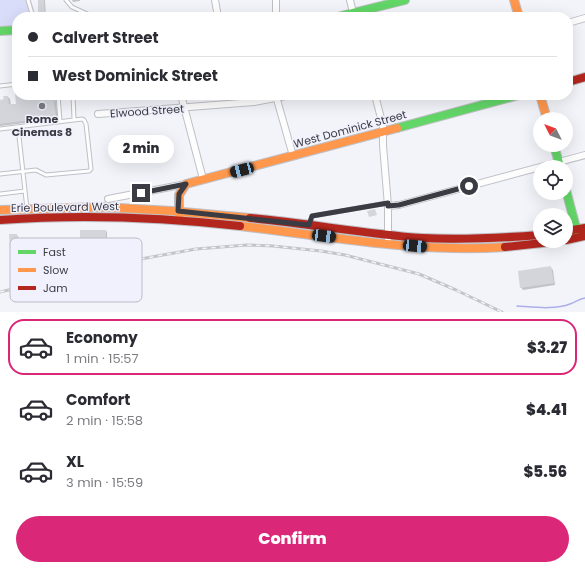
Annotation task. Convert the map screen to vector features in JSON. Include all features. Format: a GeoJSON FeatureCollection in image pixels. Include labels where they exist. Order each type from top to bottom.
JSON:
{"type":"FeatureCollection","features":[{"type":"Feature","properties":{"kind":"main road"},"geometry":{"type":"LineString","coordinates":[[364,12],[405,0]]}},
{"type":"Feature","properties":{"kind":"main road"},"geometry":{"type":"LineString","coordinates":[[514,0],[518,12]]}},
{"type":"Feature","properties":{"kind":"main road"},"geometry":{"type":"LineString","coordinates":[[0,31],[12,30]]}},
{"type":"Feature","properties":{"kind":"main road"},"geometry":{"type":"LineString","coordinates":[[573,81],[585,77]]}},
{"type":"Feature","properties":{"kind":"main road","name":"West Dominick Street"},"geometry":{"type":"LineString","coordinates":[[186,184],[501,100]]}},
{"type":"Feature","properties":{"kind":"main road"},"geometry":{"type":"LineString","coordinates":[[541,100],[545,112]]}},
{"type":"Feature","properties":{"kind":"main road"},"geometry":{"type":"LineString","coordinates":[[179,220],[179,194],[186,184]]}},
{"type":"Feature","properties":{"kind":"main road"},"geometry":{"type":"LineString","coordinates":[[569,200],[576,229],[581,237]]}},
{"type":"Feature","properties":{"kind":"main road","name":"Erie Boulevard West"},"geometry":{"type":"LineString","coordinates":[[0,210],[117,208],[178,211],[443,239],[491,238],[533,235]]}},
{"type":"Feature","properties":{"kind":"main road","name":"Erie Boulevard West"},"geometry":{"type":"LineString","coordinates":[[0,220],[105,217],[179,220],[429,248],[474,248],[533,244]]}},
{"type":"Feature","properties":{"kind":"main road"},"geometry":{"type":"LineString","coordinates":[[573,230],[585,228]]}},
{"type":"Feature","properties":{"kind":"street"},"geometry":{"type":"LineString","coordinates":[[215,0],[217,12]]}},
{"type":"Feature","properties":{"kind":"street"},"geometry":{"type":"LineString","coordinates":[[276,0],[276,12]]}},
{"type":"Feature","properties":{"kind":"street"},"geometry":{"type":"LineString","coordinates":[[350,0],[353,12]]}},
{"type":"Feature","properties":{"kind":"street"},"geometry":{"type":"LineString","coordinates":[[573,22],[585,18]]}},
{"type":"Feature","properties":{"kind":"street"},"geometry":{"type":"LineString","coordinates":[[182,100],[203,179]]}},
{"type":"Feature","properties":{"kind":"street","name":"Elwood Street"},"geometry":{"type":"LineString","coordinates":[[98,114],[184,108],[263,100]]}},
{"type":"Feature","properties":{"kind":"street"},"geometry":{"type":"LineString","coordinates":[[278,100],[293,156]]}},
{"type":"Feature","properties":{"kind":"street"},"geometry":{"type":"LineString","coordinates":[[376,100],[383,126],[388,204],[388,244]]}},
{"type":"Feature","properties":{"kind":"street"},"geometry":{"type":"LineString","coordinates":[[571,160],[585,155]]}},
{"type":"Feature","properties":{"kind":"street"},"geometry":{"type":"LineString","coordinates":[[388,204],[406,203],[533,171]]}},
{"type":"Feature","properties":{"kind":"street","name":"West Dominick Street"},"geometry":{"type":"LineString","coordinates":[[108,199],[186,184]]}},
{"type":"Feature","properties":{"kind":"lane"},"geometry":{"type":"LineString","coordinates":[[28,0],[32,12]]}},
{"type":"Feature","properties":{"kind":"lane"},"geometry":{"type":"LineString","coordinates":[[66,0],[72,7],[83,12]]}},
{"type":"Feature","properties":{"kind":"lane"},"geometry":{"type":"LineString","coordinates":[[0,86],[12,85]]}},
{"type":"Feature","properties":{"kind":"lane"},"geometry":{"type":"LineString","coordinates":[[58,100],[60,121]]}},
{"type":"Feature","properties":{"kind":"lane"},"geometry":{"type":"LineString","coordinates":[[72,100],[74,119]]}},
{"type":"Feature","properties":{"kind":"lane"},"geometry":{"type":"LineString","coordinates":[[0,129],[82,119],[86,124],[91,169],[89,171],[53,175],[46,175],[36,170],[0,174]]}},
{"type":"Feature","properties":{"kind":"lane"},"geometry":{"type":"LineString","coordinates":[[18,127],[28,218]]}},
{"type":"Feature","properties":{"kind":"lane"},"geometry":{"type":"LineString","coordinates":[[0,194],[25,191]]}},
{"type":"Feature","properties":{"kind":"lane"},"geometry":{"type":"LineString","coordinates":[[309,225],[312,216],[388,204]]}},
{"type":"Feature","properties":{"kind":"shaded area"},"geometry":{"type":"Polygon","coordinates":[[[0,0],[31,0],[35,12],[12,12],[12,27],[0,27],[0,0]]]}},
{"type":"Feature","properties":{"kind":"building"},"geometry":{"type":"Polygon","coordinates":[[[38,0],[44,0],[45,12],[38,12],[38,0]]]}},
{"type":"Feature","properties":{"kind":"building"},"geometry":{"type":"Polygon","coordinates":[[[3,96],[8,96],[9,104],[16,104],[16,100],[54,100],[56,117],[0,124],[0,100],[4,99],[3,96]]]}},
{"type":"Feature","properties":{"kind":"building"},"geometry":{"type":"Polygon","coordinates":[[[375,209],[377,215],[369,217],[367,211],[375,209]]]}},
{"type":"Feature","properties":{"kind":"building"},"geometry":{"type":"Polygon","coordinates":[[[80,230],[106,230],[106,238],[80,238],[80,230]]]}},
{"type":"Feature","properties":{"kind":"building"},"geometry":{"type":"Polygon","coordinates":[[[9,234],[17,234],[17,238],[10,238],[10,249],[9,234]]]}},
{"type":"Feature","properties":{"kind":"building"},"geometry":{"type":"Polygon","coordinates":[[[551,266],[554,283],[520,288],[518,271],[551,266]]]}},
{"type":"Feature","properties":{"kind":"waterway"},"geometry":{"type":"LineString","coordinates":[[517,306],[544,308],[558,307],[585,298]]}},
{"type":"Feature","properties":{"kind":"railway"},"geometry":{"type":"LineString","coordinates":[[142,259],[196,249],[247,245],[321,251],[345,255],[419,274],[502,312]]}},
{"type":"Feature","properties":{"kind":"railway"},"geometry":{"type":"LineString","coordinates":[[0,292],[10,290]]}},
{"type":"Feature","properties":{"kind":"traffic: fast"},"geometry":{"type":"LineString","coordinates":[[357,12],[405,0]]}},
{"type":"Feature","properties":{"kind":"traffic: fast"},"geometry":{"type":"LineString","coordinates":[[0,31],[12,30]]}},
{"type":"Feature","properties":{"kind":"traffic: fast"},"geometry":{"type":"LineString","coordinates":[[397,128],[501,100]]}},
{"type":"Feature","properties":{"kind":"traffic: fast"},"geometry":{"type":"LineString","coordinates":[[556,152],[558,160]]}},
{"type":"Feature","properties":{"kind":"traffic: fast"},"geometry":{"type":"LineString","coordinates":[[569,200],[575,224],[576,236]]}},
{"type":"Feature","properties":{"kind":"traffic: slow"},"geometry":{"type":"LineString","coordinates":[[514,0],[518,12]]}},
{"type":"Feature","properties":{"kind":"traffic: slow"},"geometry":{"type":"LineString","coordinates":[[541,100],[545,112]]}},
{"type":"Feature","properties":{"kind":"traffic: slow"},"geometry":{"type":"LineString","coordinates":[[179,217],[179,195],[186,184],[397,128]]}},
{"type":"Feature","properties":{"kind":"traffic: slow"},"geometry":{"type":"LineString","coordinates":[[0,210],[103,207],[250,218]]}},
{"type":"Feature","properties":{"kind":"traffic: slow"},"geometry":{"type":"LineString","coordinates":[[240,226],[405,246],[438,248],[505,247]]}},
{"type":"Feature","properties":{"kind":"traffic: jam"},"geometry":{"type":"LineString","coordinates":[[573,81],[585,77]]}},
{"type":"Feature","properties":{"kind":"traffic: jam"},"geometry":{"type":"LineString","coordinates":[[0,220],[60,217],[120,217],[180,220],[240,226]]}},
{"type":"Feature","properties":{"kind":"traffic: jam"},"geometry":{"type":"LineString","coordinates":[[250,218],[422,238],[451,239],[533,235]]}},
{"type":"Feature","properties":{"kind":"traffic: jam"},"geometry":{"type":"LineString","coordinates":[[573,230],[585,228]]}},
{"type":"Feature","properties":{"kind":"traffic: jam"},"geometry":{"type":"LineString","coordinates":[[573,239],[585,236]]}},
{"type":"Feature","properties":{"kind":"traffic: jam"},"geometry":{"type":"LineString","coordinates":[[505,247],[533,244]]}},
{"type":"Feature","properties":{"kind":"place","name":"Rome Cinemas 8"},"geometry":{"type":"Point","coordinates":[42,106]}},
{"type":"Feature","properties":{"kind":"route"},"geometry":{"type":"LineString","coordinates":[[141,193],[186,184],[179,194],[178,211],[309,225],[312,216],[388,203],[388,206],[399,205],[469,186]]}}]}
